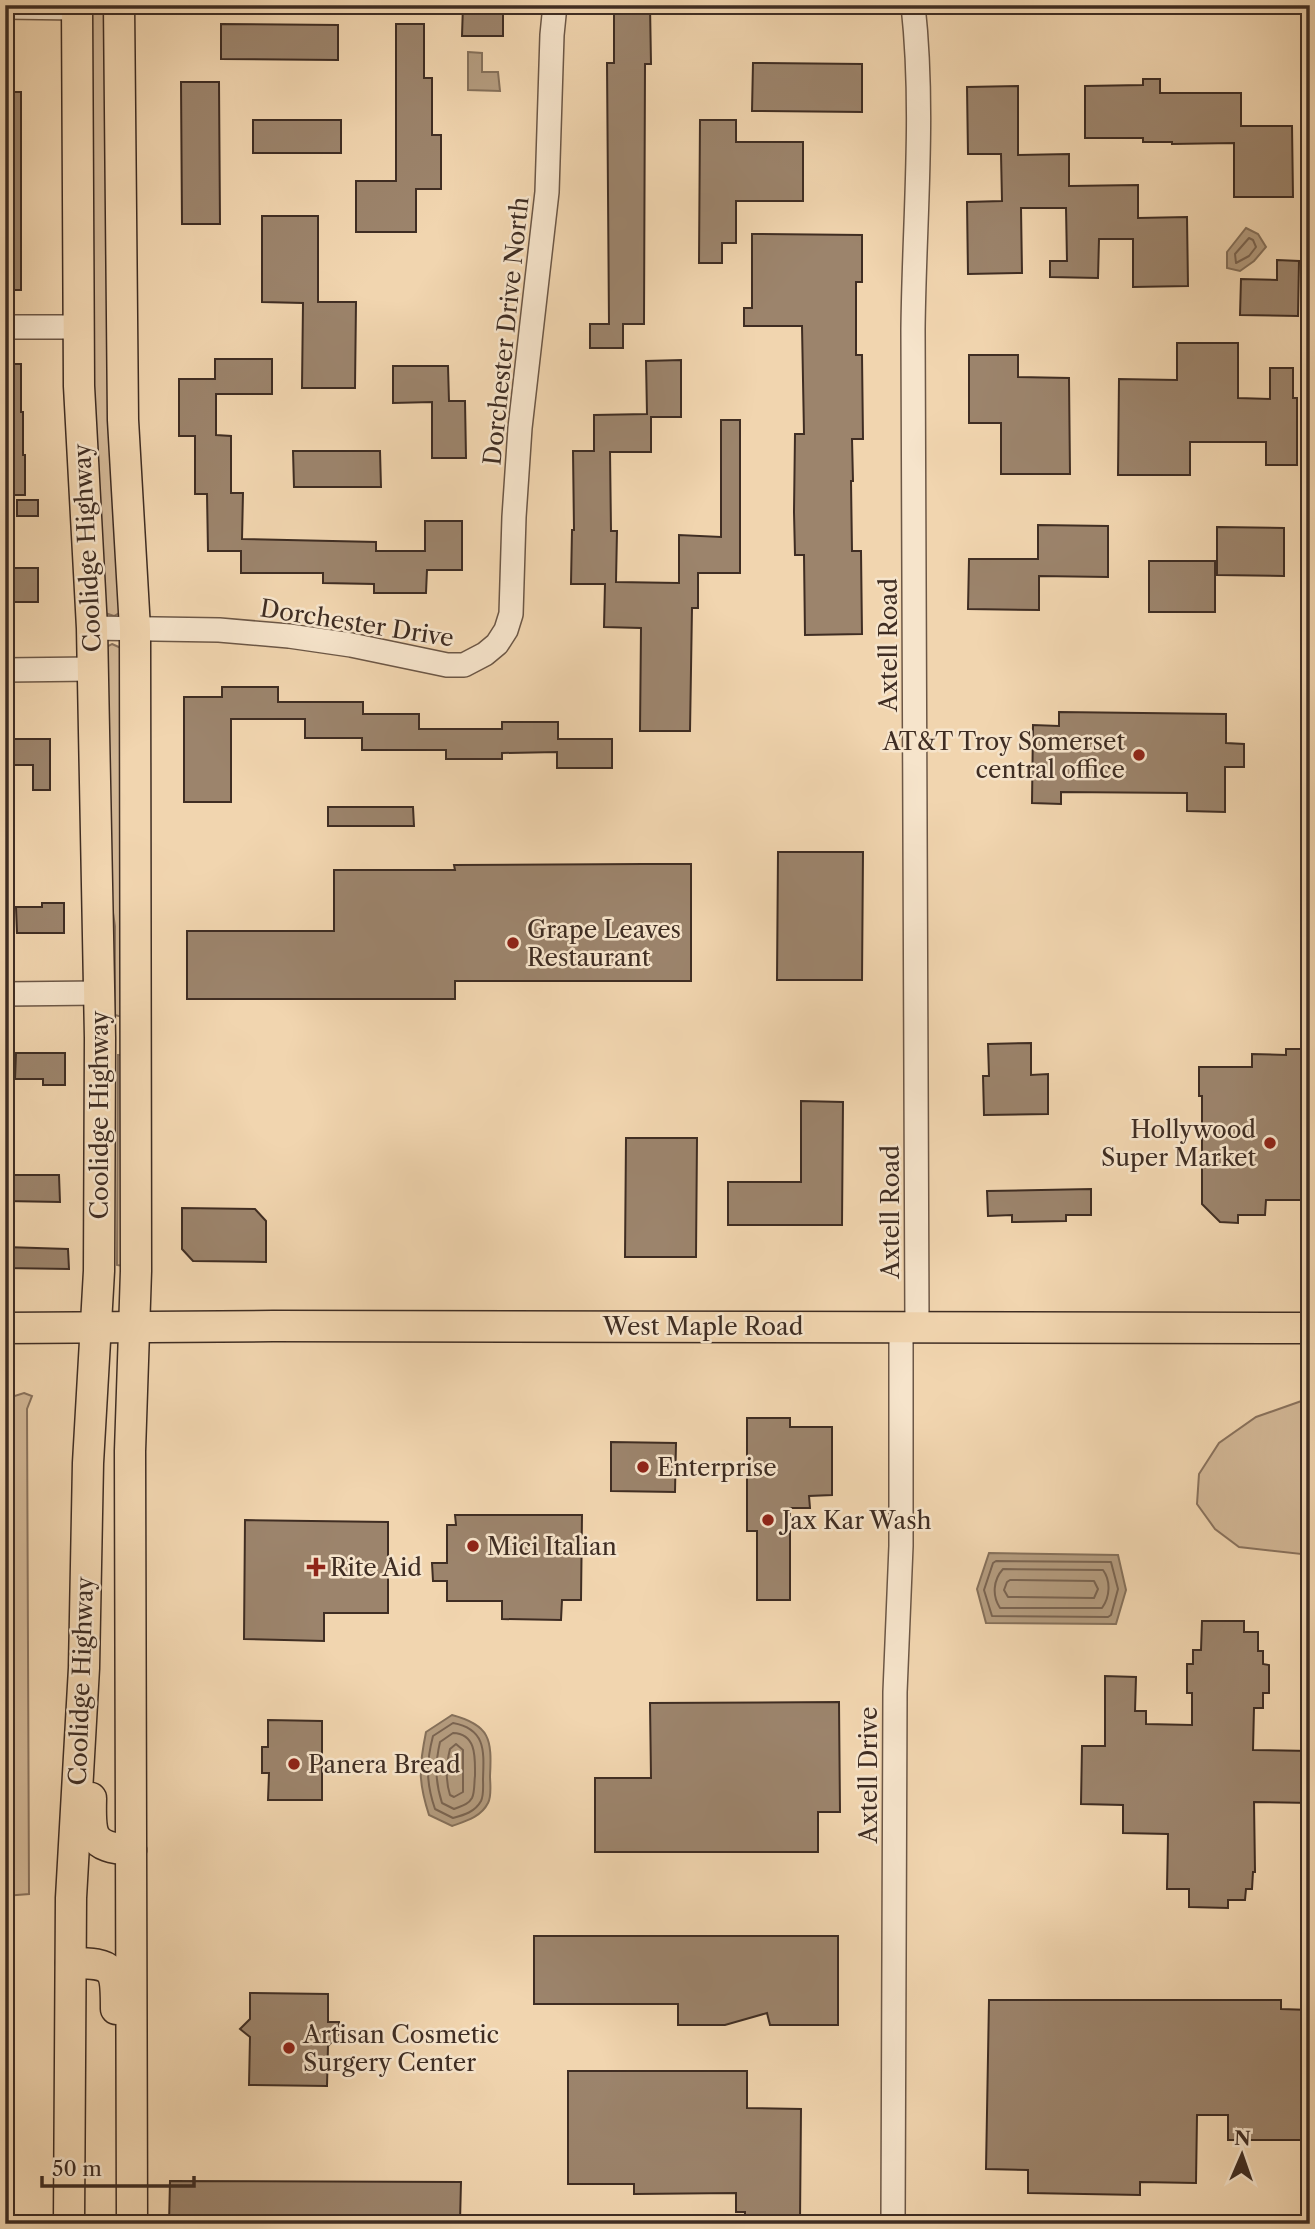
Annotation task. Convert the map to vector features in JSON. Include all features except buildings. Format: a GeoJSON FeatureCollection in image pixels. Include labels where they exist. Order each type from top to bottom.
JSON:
{"type":"FeatureCollection","features":[{"type":"Feature","properties":{"kind":"main road","name":"Coolidge Highway"},"geometry":{"type":"LineString","coordinates":[[119,5],[123,420],[135,629],[137,1038],[135,1327],[130,1451],[131,2224]]}},
{"type":"Feature","properties":{"kind":"main road","name":"Coolidge Highway"},"geometry":{"type":"LineString","coordinates":[[69,2224],[71,1898],[84,1668],[88,1463],[99,1271],[100,1038],[92,628],[79,386],[77,6]]}},
{"type":"Feature","properties":{"kind":"main road"},"geometry":{"type":"LineString","coordinates":[[100,1038],[137,1038]]}},
{"type":"Feature","properties":{"kind":"main road","name":"West Maple Road"},"geometry":{"type":"LineString","coordinates":[[5,1328],[1310,1328]]}},
{"type":"Feature","properties":{"kind":"main road"},"geometry":{"type":"LineString","coordinates":[[84,1668],[93,1692],[90,1828],[94,1837],[103,1845],[131,1850]]}},
{"type":"Feature","properties":{"kind":"main road"},"geometry":{"type":"LineString","coordinates":[[71,1964],[91,1963],[106,1968],[116,1980],[116,2113],[131,2130]]}},
{"type":"Feature","properties":{"kind":"street","name":"Dorchester Drive North"},"geometry":{"type":"LineString","coordinates":[[485,654],[497,644],[506,630],[511,614],[520,428],[547,192],[555,5]]}},
{"type":"Feature","properties":{"kind":"street","name":"Axtell Road"},"geometry":{"type":"LineString","coordinates":[[909,1326],[913,319],[918,177],[914,5]]}},
{"type":"Feature","properties":{"kind":"street"},"geometry":{"type":"LineString","coordinates":[[5,8],[77,6]]}},
{"type":"Feature","properties":{"kind":"street"},"geometry":{"type":"LineString","coordinates":[[5,327],[79,327]]}},
{"type":"Feature","properties":{"kind":"street","name":"Dorchester Drive"},"geometry":{"type":"LineString","coordinates":[[92,628],[219,630],[303,637],[447,665],[464,665],[485,654]]}},
{"type":"Feature","properties":{"kind":"street"},"geometry":{"type":"LineString","coordinates":[[5,670],[93,669]]}},
{"type":"Feature","properties":{"kind":"street"},"geometry":{"type":"LineString","coordinates":[[5,994],[99,993]]}},
{"type":"Feature","properties":{"kind":"street","name":"Axtell Drive"},"geometry":{"type":"LineString","coordinates":[[893,2224],[895,1692],[909,1326]]}},
{"type":"Feature","properties":{"kind":"shaded area"},"geometry":{"type":"Polygon","coordinates":[[[88,5],[107,5],[121,612],[114,616],[105,613],[92,411],[88,5]]]}},
{"type":"Feature","properties":{"kind":"shaded area"},"geometry":{"type":"Polygon","coordinates":[[[112,644],[121,648],[122,1017],[115,1015],[115,926],[108,880],[106,647],[112,644]]]}},
{"type":"Feature","properties":{"kind":"shaded area"},"geometry":{"type":"Polygon","coordinates":[[[118,1055],[122,1055],[123,1266],[117,1265],[118,1055]]]}},
{"type":"Feature","properties":{"kind":"shaded area"},"geometry":{"type":"Polygon","coordinates":[[[24,1393],[32,1396],[27,1409],[29,1894],[5,1896],[5,1399],[24,1393]]]}},
{"type":"Feature","properties":{"kind":"shaded area"},"geometry":{"type":"Polygon","coordinates":[[[1310,1398],[1310,1555],[1239,1547],[1215,1529],[1197,1504],[1199,1474],[1219,1443],[1256,1417],[1310,1398]]]}},
{"type":"Feature","properties":{"kind":"water"},"geometry":{"type":"Polygon","coordinates":[[[468,52],[482,53],[482,72],[498,72],[500,91],[468,90],[468,52]]]}},
{"type":"Feature","properties":{"kind":"water"},"geometry":{"type":"Polygon","coordinates":[[[1246,228],[1258,234],[1266,247],[1254,261],[1240,271],[1227,268],[1227,252],[1246,228]]]}},
{"type":"Feature","properties":{"kind":"water"},"geometry":{"type":"Polygon","coordinates":[[[989,1553],[1118,1555],[1126,1590],[1116,1624],[986,1623],[977,1589],[989,1553]]]}},
{"type":"Feature","properties":{"kind":"water"},"geometry":{"type":"Polygon","coordinates":[[[452,1715],[474,1724],[486,1735],[490,1752],[490,1789],[489,1800],[481,1812],[452,1826],[429,1815],[421,1774],[426,1732],[452,1715]]]}},
{"type":"Feature","properties":{"kind":"place","name":"AT&T Troy Somerset central office"},"geometry":{"type":"Point","coordinates":[1139,755]}},
{"type":"Feature","properties":{"kind":"place","name":"Grape Leaves Restaurant"},"geometry":{"type":"Point","coordinates":[513,943]}},
{"type":"Feature","properties":{"kind":"place","name":"Hollywood Super Market"},"geometry":{"type":"Point","coordinates":[1270,1143]}},
{"type":"Feature","properties":{"kind":"place","name":"Enterprise"},"geometry":{"type":"Point","coordinates":[643,1467]}},
{"type":"Feature","properties":{"kind":"place","name":"Jax Kar Wash"},"geometry":{"type":"Point","coordinates":[768,1520]}},
{"type":"Feature","properties":{"kind":"place","name":"Mici Italian"},"geometry":{"type":"Point","coordinates":[473,1546]}},
{"type":"Feature","properties":{"kind":"place","name":"Rite Aid"},"geometry":{"type":"Point","coordinates":[316,1567]}},
{"type":"Feature","properties":{"kind":"place","name":"Panera Bread"},"geometry":{"type":"Point","coordinates":[294,1764]}},
{"type":"Feature","properties":{"kind":"place","name":"Artisan Cosmetic Surgery Center"},"geometry":{"type":"Point","coordinates":[289,2048]}}]}
